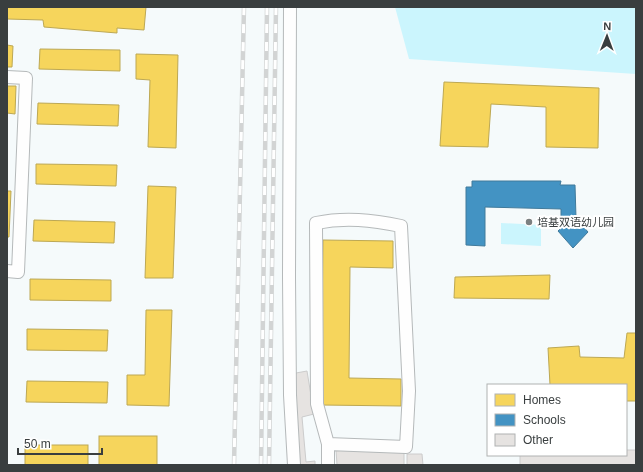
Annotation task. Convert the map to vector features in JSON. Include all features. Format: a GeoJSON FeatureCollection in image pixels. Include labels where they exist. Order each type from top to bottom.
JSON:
{"type":"FeatureCollection","features":[{"type":"Feature","properties":{"kind":"street"},"geometry":{"type":"LineString","coordinates":[[290,7],[290,403],[294,465]]}},
{"type":"Feature","properties":{"kind":"street"},"geometry":{"type":"LineString","coordinates":[[7,77],[26,78],[18,272],[7,272]]}},
{"type":"Feature","properties":{"kind":"street"},"geometry":{"type":"LineString","coordinates":[[328,444],[345,446],[406,446],[409,392],[401,226],[374,220],[344,219],[316,223],[317,404],[328,444],[328,465]]}},
{"type":"Feature","properties":{"kind":"shaded area"},"geometry":{"type":"Polygon","coordinates":[[[395,7],[636,7],[636,74],[409,59],[395,7]]]}},
{"type":"Feature","properties":{"kind":"shaded area"},"geometry":{"type":"Polygon","coordinates":[[[501,223],[541,225],[541,246],[501,244],[501,223]]]}},
{"type":"Feature","properties":{"kind":"building: Homes"},"geometry":{"type":"Polygon","coordinates":[[[7,7],[146,7],[144,30],[117,28],[117,33],[44,27],[43,20],[7,19],[7,7]]]}},
{"type":"Feature","properties":{"kind":"building: Homes"},"geometry":{"type":"Polygon","coordinates":[[[7,45],[13,46],[12,67],[7,67],[7,45]]]}},
{"type":"Feature","properties":{"kind":"building: Homes"},"geometry":{"type":"Polygon","coordinates":[[[40,49],[120,50],[120,71],[39,69],[40,49]]]}},
{"type":"Feature","properties":{"kind":"building: Homes"},"geometry":{"type":"Polygon","coordinates":[[[136,54],[178,55],[176,148],[148,147],[150,80],[136,79],[136,54]]]}},
{"type":"Feature","properties":{"kind":"building: Homes"},"geometry":{"type":"Polygon","coordinates":[[[444,82],[599,88],[598,148],[546,147],[546,107],[491,104],[488,147],[440,146],[444,82]]]}},
{"type":"Feature","properties":{"kind":"building: Homes"},"geometry":{"type":"Polygon","coordinates":[[[7,86],[16,86],[15,114],[7,113],[7,86]]]}},
{"type":"Feature","properties":{"kind":"building: Homes"},"geometry":{"type":"Polygon","coordinates":[[[38,103],[119,105],[118,126],[37,124],[38,103]]]}},
{"type":"Feature","properties":{"kind":"building: Homes"},"geometry":{"type":"Polygon","coordinates":[[[36,164],[117,165],[116,186],[36,184],[36,164]]]}},
{"type":"Feature","properties":{"kind":"building: Homes"},"geometry":{"type":"Polygon","coordinates":[[[148,186],[176,187],[173,278],[145,278],[148,186]]]}},
{"type":"Feature","properties":{"kind":"building: Homes"},"geometry":{"type":"Polygon","coordinates":[[[7,191],[11,191],[9,237],[7,237],[7,191]]]}},
{"type":"Feature","properties":{"kind":"building: Homes"},"geometry":{"type":"Polygon","coordinates":[[[34,220],[115,222],[114,243],[33,241],[34,220]]]}},
{"type":"Feature","properties":{"kind":"building: Homes"},"geometry":{"type":"Polygon","coordinates":[[[323,240],[393,241],[393,268],[350,267],[349,378],[401,379],[401,406],[321,405],[323,240]]]}},
{"type":"Feature","properties":{"kind":"building: Homes"},"geometry":{"type":"Polygon","coordinates":[[[550,275],[549,299],[454,298],[455,277],[550,275]]]}},
{"type":"Feature","properties":{"kind":"building: Homes"},"geometry":{"type":"Polygon","coordinates":[[[30,279],[111,280],[111,301],[30,300],[30,279]]]}},
{"type":"Feature","properties":{"kind":"building: Homes"},"geometry":{"type":"Polygon","coordinates":[[[146,310],[172,310],[169,406],[127,405],[127,375],[145,375],[146,310]]]}},
{"type":"Feature","properties":{"kind":"building: Homes"},"geometry":{"type":"Polygon","coordinates":[[[27,329],[108,330],[107,351],[27,350],[27,329]]]}},
{"type":"Feature","properties":{"kind":"building: Homes"},"geometry":{"type":"Polygon","coordinates":[[[627,333],[636,333],[636,401],[627,401],[627,384],[550,384],[548,348],[579,346],[580,357],[624,358],[627,333]]]}},
{"type":"Feature","properties":{"kind":"building: Homes"},"geometry":{"type":"Polygon","coordinates":[[[27,381],[108,382],[107,403],[26,402],[27,381]]]}},
{"type":"Feature","properties":{"kind":"building: Homes"},"geometry":{"type":"Polygon","coordinates":[[[99,436],[157,436],[157,465],[99,465],[99,436]]]}},
{"type":"Feature","properties":{"kind":"building: Homes"},"geometry":{"type":"Polygon","coordinates":[[[25,445],[88,445],[88,465],[25,465],[25,445]]]}},
{"type":"Feature","properties":{"kind":"building: Schools"},"geometry":{"type":"Polygon","coordinates":[[[472,181],[561,181],[560,185],[575,185],[576,218],[588,232],[573,248],[558,231],[561,228],[561,209],[485,207],[485,246],[466,245],[466,187],[472,187],[472,181]]]}},
{"type":"Feature","properties":{"kind":"building: Other"},"geometry":{"type":"Polygon","coordinates":[[[307,371],[314,414],[302,417],[306,462],[315,461],[315,465],[299,465],[294,383],[296,373],[307,371]]]}},
{"type":"Feature","properties":{"kind":"building: Other"},"geometry":{"type":"Polygon","coordinates":[[[336,450],[404,452],[404,465],[337,465],[336,450]]]}},
{"type":"Feature","properties":{"kind":"building: Other"},"geometry":{"type":"Polygon","coordinates":[[[627,450],[636,450],[636,465],[520,465],[520,456],[627,456],[627,450]]]}},
{"type":"Feature","properties":{"kind":"building: Other"},"geometry":{"type":"Polygon","coordinates":[[[407,454],[422,454],[423,465],[407,465],[407,454]]]}},
{"type":"Feature","properties":{"kind":"railway"},"geometry":{"type":"LineString","coordinates":[[234,465],[244,7]]}},
{"type":"Feature","properties":{"kind":"railway"},"geometry":{"type":"LineString","coordinates":[[261,465],[267,7]]}},
{"type":"Feature","properties":{"kind":"railway"},"geometry":{"type":"LineString","coordinates":[[269,465],[276,7]]}},
{"type":"Feature","properties":{"kind":"place","name":"培基双语幼儿园"},"geometry":{"type":"Point","coordinates":[529,222]}}]}
